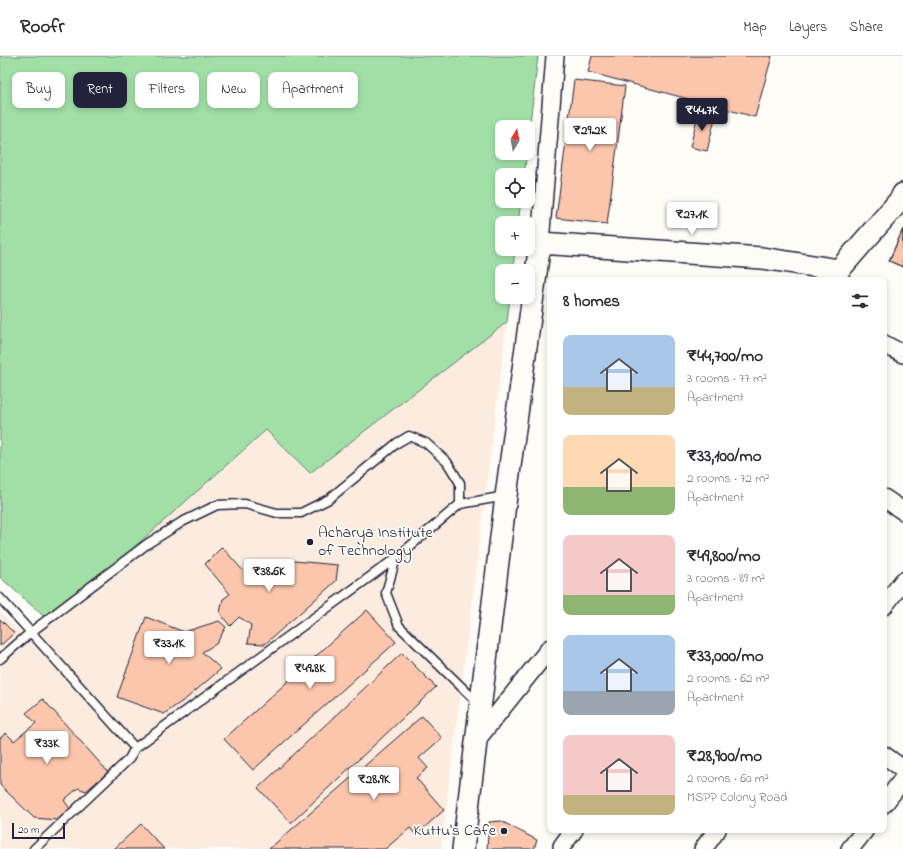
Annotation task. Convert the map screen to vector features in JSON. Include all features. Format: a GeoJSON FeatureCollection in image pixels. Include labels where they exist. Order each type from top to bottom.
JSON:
{"type":"FeatureCollection","features":[{"type":"Feature","properties":{"kind":"street"},"geometry":{"type":"LineString","coordinates":[[462,849],[506,496],[540,243],[555,56]]}},
{"type":"Feature","properties":{"kind":"street"},"geometry":{"type":"LineString","coordinates":[[540,243],[762,258],[836,275],[902,198]]}},
{"type":"Feature","properties":{"kind":"street"},"geometry":{"type":"LineString","coordinates":[[887,346],[903,354]]}},
{"type":"Feature","properties":{"kind":"street"},"geometry":{"type":"LineString","coordinates":[[887,500],[903,511]]}},
{"type":"Feature","properties":{"kind":"street"},"geometry":{"type":"LineString","coordinates":[[887,602],[903,582]]}},
{"type":"Feature","properties":{"kind":"street"},"geometry":{"type":"LineString","coordinates":[[475,742],[547,652]]}},
{"type":"Feature","properties":{"kind":"street"},"geometry":{"type":"LineString","coordinates":[[887,757],[903,769]]}},
{"type":"Feature","properties":{"kind":"street"},"geometry":{"type":"LineString","coordinates":[[887,800],[903,779]]}},
{"type":"Feature","properties":{"kind":"street"},"geometry":{"type":"LineString","coordinates":[[562,846],[572,833]]}},
{"type":"Feature","properties":{"kind":"street"},"geometry":{"type":"LineString","coordinates":[[703,849],[715,833]]}},
{"type":"Feature","properties":{"kind":"street"},"geometry":{"type":"LineString","coordinates":[[850,849],[863,833]]}},
{"type":"Feature","properties":{"kind":"lane"},"geometry":{"type":"LineString","coordinates":[[0,659],[31,632],[147,544],[182,522],[217,505],[245,504],[278,513],[301,513],[329,499],[397,443],[410,436],[426,443],[447,462],[460,483],[460,504]]}},
{"type":"Feature","properties":{"kind":"lane"},"geometry":{"type":"LineString","coordinates":[[35,848],[129,759],[135,748],[396,558],[460,504],[506,496]]}},
{"type":"Feature","properties":{"kind":"lane"},"geometry":{"type":"LineString","coordinates":[[396,558],[386,593],[400,626],[480,705]]}},
{"type":"Feature","properties":{"kind":"lane"},"geometry":{"type":"LineString","coordinates":[[0,598],[135,748]]}},
{"type":"Feature","properties":{"kind":"shaded area","name":"Acharya Institute of Technology"},"geometry":{"type":"Polygon","coordinates":[[[507,322],[441,849],[0,849],[0,612],[29,641],[266,430],[310,472],[507,322]]]}},
{"type":"Feature","properties":{"kind":"green space"},"geometry":{"type":"Polygon","coordinates":[[[0,56],[538,56],[530,120],[495,120],[495,160],[526,160],[525,168],[495,168],[495,208],[520,208],[519,216],[495,216],[495,256],[514,256],[514,264],[495,264],[495,304],[509,304],[507,322],[310,473],[266,430],[50,622],[0,577],[0,56]]]}},
{"type":"Feature","properties":{"kind":"building"},"geometry":{"type":"Polygon","coordinates":[[[592,56],[772,56],[755,117],[588,72],[592,56]]]}},
{"type":"Feature","properties":{"kind":"building"},"geometry":{"type":"Polygon","coordinates":[[[574,80],[625,86],[607,224],[556,218],[574,80]]]}},
{"type":"Feature","properties":{"kind":"building"},"geometry":{"type":"Polygon","coordinates":[[[698,114],[715,118],[707,151],[690,147],[698,114]]]}},
{"type":"Feature","properties":{"kind":"building"},"geometry":{"type":"Polygon","coordinates":[[[903,229],[903,267],[889,261],[903,229]]]}},
{"type":"Feature","properties":{"kind":"building"},"geometry":{"type":"Polygon","coordinates":[[[903,229],[903,267],[889,261],[903,229]]]}},
{"type":"Feature","properties":{"kind":"building"},"geometry":{"type":"Polygon","coordinates":[[[222,547],[246,574],[255,568],[258,573],[279,560],[286,568],[294,561],[338,565],[336,581],[265,644],[248,643],[251,625],[239,617],[230,626],[220,613],[223,599],[230,594],[205,564],[222,547]]]}},
{"type":"Feature","properties":{"kind":"building"},"geometry":{"type":"Polygon","coordinates":[[[367,610],[396,642],[253,770],[224,739],[367,610]]]}},
{"type":"Feature","properties":{"kind":"building"},"geometry":{"type":"Polygon","coordinates":[[[146,617],[184,632],[219,621],[226,627],[216,644],[202,652],[221,669],[187,698],[164,714],[117,697],[146,617]]]}},
{"type":"Feature","properties":{"kind":"building"},"geometry":{"type":"Polygon","coordinates":[[[0,619],[14,633],[0,646],[0,619]]]}},
{"type":"Feature","properties":{"kind":"building"},"geometry":{"type":"Polygon","coordinates":[[[402,653],[436,687],[291,823],[258,788],[402,653]]]}},
{"type":"Feature","properties":{"kind":"building"},"geometry":{"type":"Polygon","coordinates":[[[43,699],[108,772],[86,791],[78,788],[64,800],[70,809],[57,820],[34,818],[0,785],[0,738],[6,733],[14,741],[36,723],[26,713],[43,699]]]}},
{"type":"Feature","properties":{"kind":"building"},"geometry":{"type":"Polygon","coordinates":[[[422,716],[442,738],[419,758],[428,768],[416,778],[444,810],[416,835],[410,828],[385,849],[269,849],[422,716]]]}},
{"type":"Feature","properties":{"kind":"building","name":"Kuttu's Cafe"},"geometry":{"type":"Polygon","coordinates":[[[501,821],[537,840],[534,849],[487,849],[489,822],[501,821]]]}},
{"type":"Feature","properties":{"kind":"building"},"geometry":{"type":"Polygon","coordinates":[[[141,824],[164,849],[114,849],[141,824]]]}},
{"type":"Feature","properties":{"kind":"place","name":"Acharya Institute of Technology"},"geometry":{"type":"Point","coordinates":[310,542]}},
{"type":"Feature","properties":{"kind":"place","name":"Kuttu's Cafe"},"geometry":{"type":"Point","coordinates":[504,831]}}]}
